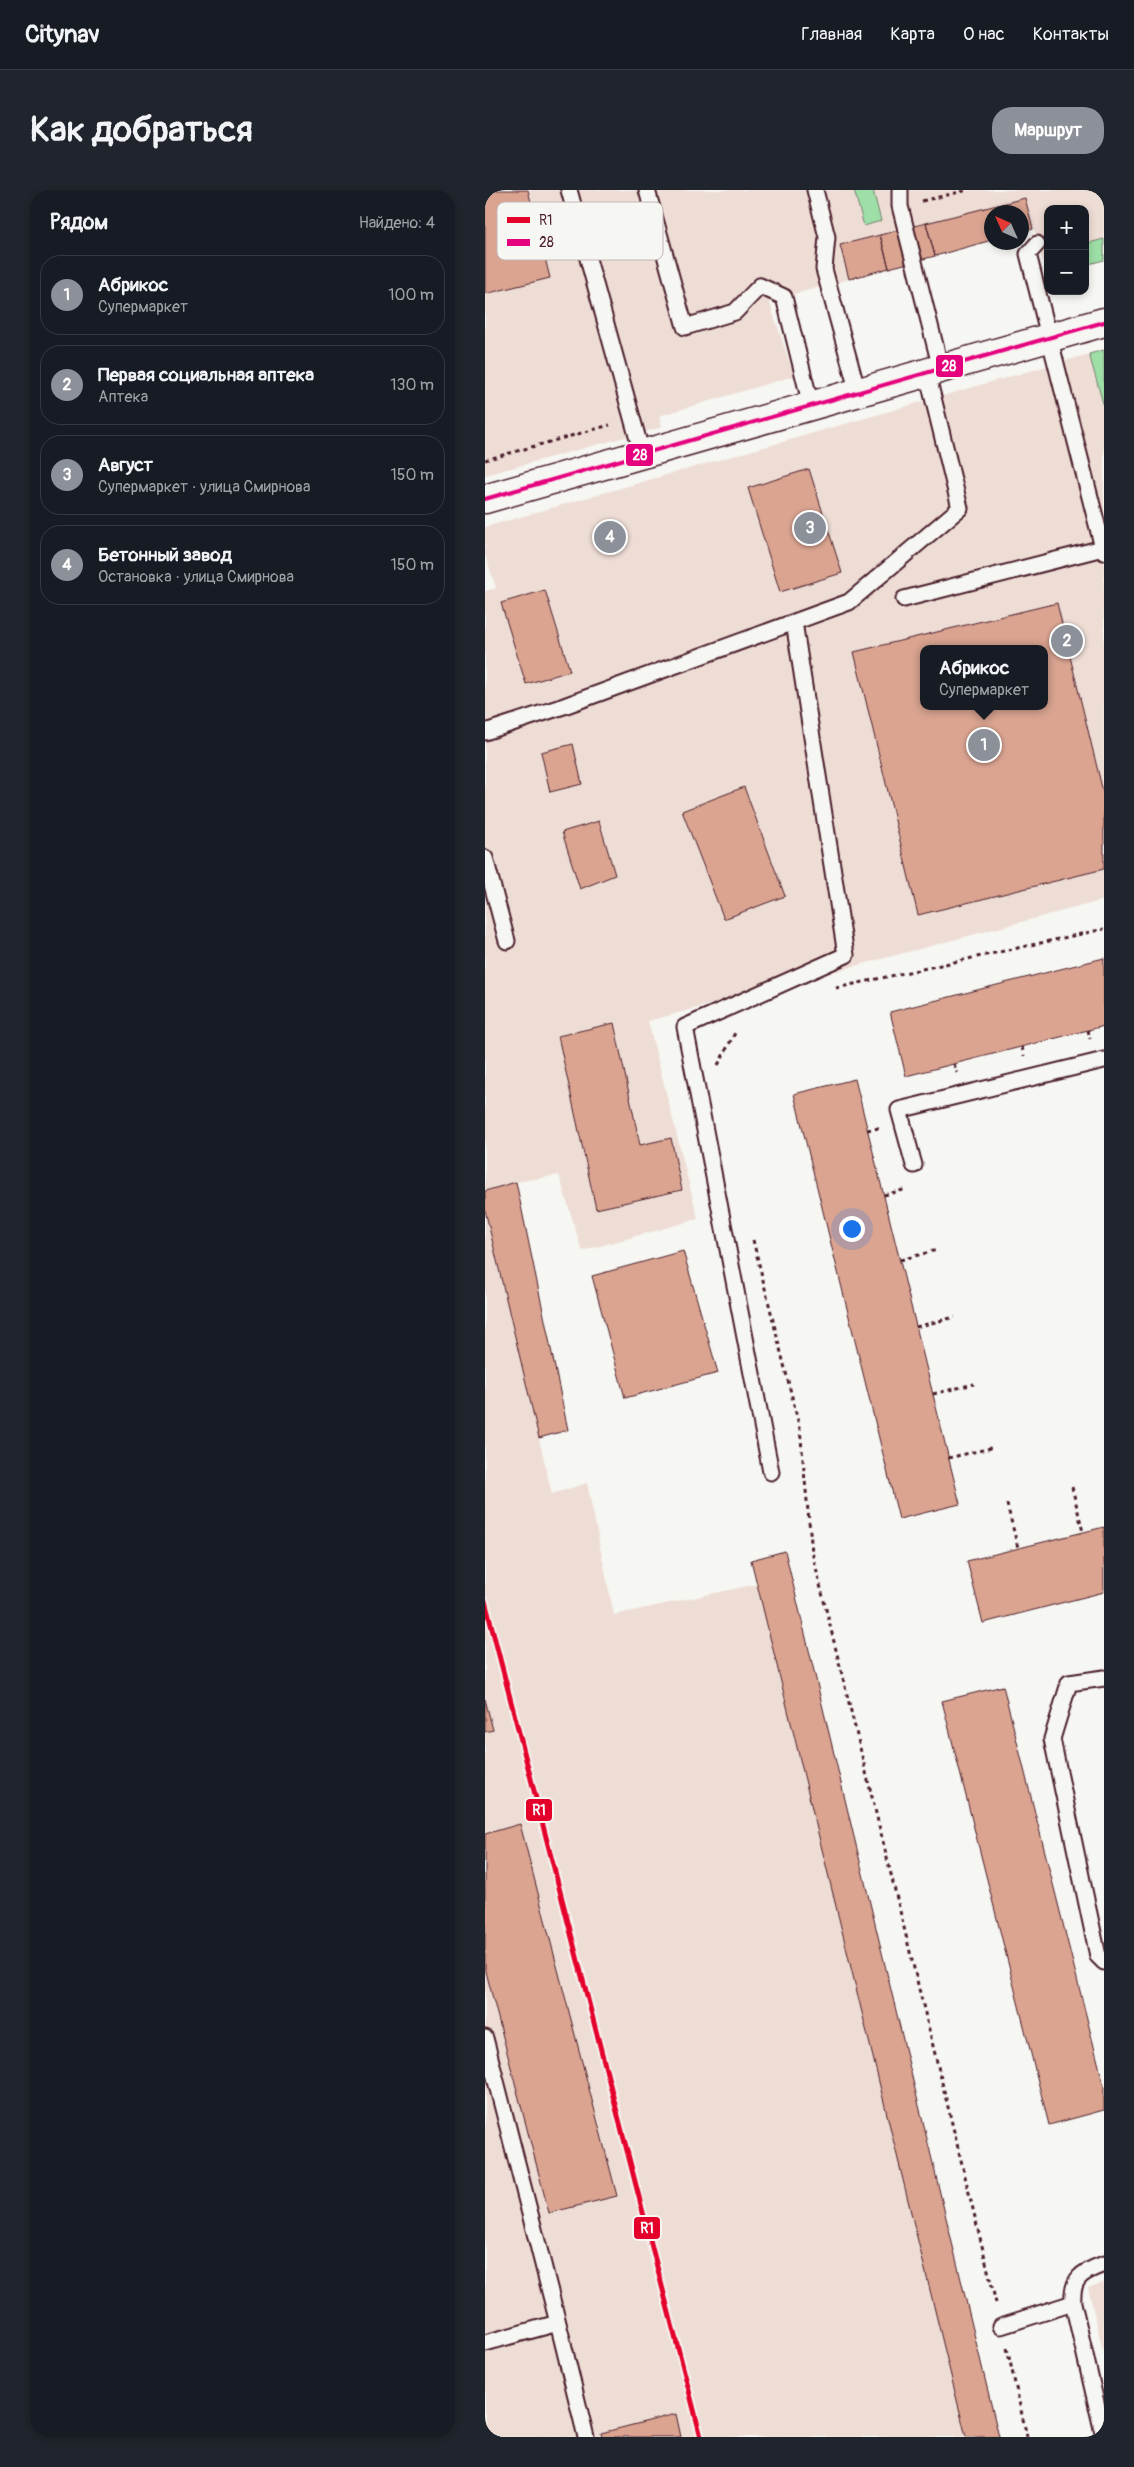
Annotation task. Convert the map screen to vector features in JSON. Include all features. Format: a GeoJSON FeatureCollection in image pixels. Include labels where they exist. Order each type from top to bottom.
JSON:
{"type":"FeatureCollection","features":[{"type":"Feature","properties":{"kind":"main road"},"geometry":{"type":"LineString","coordinates":[[485,499],[1104,322]]}},
{"type":"Feature","properties":{"kind":"lane"},"geometry":{"type":"LineString","coordinates":[[815,190],[827,237],[824,269],[858,393]]}},
{"type":"Feature","properties":{"kind":"lane"},"geometry":{"type":"LineString","coordinates":[[485,732],[564,706],[849,602],[960,508],[900,206],[900,190]]}},
{"type":"Feature","properties":{"kind":"lane"},"geometry":{"type":"LineString","coordinates":[[904,599],[1104,550],[1028,254],[1037,244]]}},
{"type":"Feature","properties":{"kind":"lane"},"geometry":{"type":"LineString","coordinates":[[663,248],[685,327],[735,312],[760,286],[783,297],[811,406]]}},
{"type":"Feature","properties":{"kind":"lane"},"geometry":{"type":"LineString","coordinates":[[588,260],[641,454]]}},
{"type":"Feature","properties":{"kind":"lane"},"geometry":{"type":"LineString","coordinates":[[771,1472],[685,1027],[846,954],[793,622]]}},
{"type":"Feature","properties":{"kind":"lane"},"geometry":{"type":"LineString","coordinates":[[485,858],[507,941]]}},
{"type":"Feature","properties":{"kind":"lane"},"geometry":{"type":"LineString","coordinates":[[914,1165],[899,1110],[1104,1060]]}},
{"type":"Feature","properties":{"kind":"lane"},"geometry":{"type":"LineString","coordinates":[[1104,1678],[1069,1683],[1053,1739],[1098,1956],[1104,1962]]}},
{"type":"Feature","properties":{"kind":"lane"},"geometry":{"type":"LineString","coordinates":[[485,2038],[586,2437]]}},
{"type":"Feature","properties":{"kind":"lane"},"geometry":{"type":"LineString","coordinates":[[1104,2264],[1088,2270],[1072,2288],[1073,2303],[1104,2437]]}},
{"type":"Feature","properties":{"kind":"lane"},"geometry":{"type":"LineString","coordinates":[[1001,2326],[1073,2303]]}},
{"type":"Feature","properties":{"kind":"lane"},"geometry":{"type":"LineString","coordinates":[[485,2343],[558,2323]]}},
{"type":"Feature","properties":{"kind":"path"},"geometry":{"type":"LineString","coordinates":[[900,206],[968,190]]}},
{"type":"Feature","properties":{"kind":"path"},"geometry":{"type":"LineString","coordinates":[[485,460],[632,419]]}},
{"type":"Feature","properties":{"kind":"path"},"geometry":{"type":"LineString","coordinates":[[835,988],[1104,929]]}},
{"type":"Feature","properties":{"kind":"path"},"geometry":{"type":"LineString","coordinates":[[717,1067],[740,1024]]}},
{"type":"Feature","properties":{"kind":"path"},"geometry":{"type":"LineString","coordinates":[[884,1195],[911,1188]]}},
{"type":"Feature","properties":{"kind":"path"},"geometry":{"type":"LineString","coordinates":[[753,1238],[799,1429],[812,1552],[1027,2437]]}},
{"type":"Feature","properties":{"kind":"path"},"geometry":{"type":"LineString","coordinates":[[900,1260],[937,1250]]}},
{"type":"Feature","properties":{"kind":"path"},"geometry":{"type":"LineString","coordinates":[[916,1327],[955,1317]]}},
{"type":"Feature","properties":{"kind":"path"},"geometry":{"type":"LineString","coordinates":[[933,1394],[974,1384]]}},
{"type":"Feature","properties":{"kind":"path"},"geometry":{"type":"LineString","coordinates":[[948,1458],[991,1448]]}},
{"type":"Feature","properties":{"kind":"path"},"geometry":{"type":"LineString","coordinates":[[1072,1487],[1083,1532]]}},
{"type":"Feature","properties":{"kind":"path"},"geometry":{"type":"LineString","coordinates":[[1007,1504],[1018,1548]]}},
{"type":"Feature","properties":{"kind":"shaded area"},"geometry":{"type":"Polygon","coordinates":[[[485,190],[1104,190],[1104,260],[1089,264],[1089,205],[1044,205],[1044,265],[1034,229],[1029,230],[1029,205],[984,205],[984,242],[769,301],[794,376],[659,416],[662,427],[485,475],[485,190]]]}},
{"type":"Feature","properties":{"kind":"shaded area"},"geometry":{"type":"Polygon","coordinates":[[[1089,354],[1104,407],[1104,900],[648,1021],[698,1219],[582,1251],[559,1175],[516,1182],[485,1191],[485,591],[496,588],[485,554],[485,527],[1089,354]]]}},
{"type":"Feature","properties":{"kind":"shaded area"},"geometry":{"type":"Polygon","coordinates":[[[485,1210],[552,1494],[587,1483],[614,1615],[757,1584],[966,2437],[485,2437],[485,1210]]]}},
{"type":"Feature","properties":{"kind":"shaded area"},"geometry":{"type":"Polygon","coordinates":[[[1104,2282],[1104,2355],[1088,2288],[1104,2282]]]}},
{"type":"Feature","properties":{"kind":"green space"},"geometry":{"type":"Polygon","coordinates":[[[854,190],[873,190],[881,221],[864,226],[854,190]]]}},
{"type":"Feature","properties":{"kind":"green space"},"geometry":{"type":"Polygon","coordinates":[[[1104,239],[1104,260],[1089,264],[1089,243],[1104,239]]]}},
{"type":"Feature","properties":{"kind":"green space"},"geometry":{"type":"Polygon","coordinates":[[[1104,350],[1104,407],[1089,354],[1104,350]]]}},
{"type":"Feature","properties":{"kind":"building"},"geometry":{"type":"Polygon","coordinates":[[[485,190],[528,190],[531,202],[497,202],[497,260],[546,260],[550,278],[485,294],[485,190]]]}},
{"type":"Feature","properties":{"kind":"building"},"geometry":{"type":"Polygon","coordinates":[[[1025,198],[1027,205],[997,205],[1025,198]]]}},
{"type":"Feature","properties":{"kind":"building"},"geometry":{"type":"Polygon","coordinates":[[[984,208],[984,242],[935,256],[926,223],[984,208]]]}},
{"type":"Feature","properties":{"kind":"building"},"geometry":{"type":"Polygon","coordinates":[[[1029,214],[1033,229],[1029,230],[1029,214]]]}},
{"type":"Feature","properties":{"kind":"building"},"geometry":{"type":"Polygon","coordinates":[[[926,223],[935,256],[889,268],[880,235],[926,223]]]}},
{"type":"Feature","properties":{"kind":"building"},"geometry":{"type":"Polygon","coordinates":[[[880,235],[889,268],[849,279],[840,245],[880,235]]]}},
{"type":"Feature","properties":{"kind":"building"},"geometry":{"type":"Polygon","coordinates":[[[809,469],[842,573],[780,592],[748,488],[809,469]]]}},
{"type":"Feature","properties":{"kind":"building"},"geometry":{"type":"Polygon","coordinates":[[[545,590],[570,671],[526,684],[501,603],[545,590]]]}},
{"type":"Feature","properties":{"kind":"building"},"geometry":{"type":"Polygon","coordinates":[[[1057,603],[1104,796],[1104,869],[918,915],[854,652],[1057,603]]]}},
{"type":"Feature","properties":{"kind":"building"},"geometry":{"type":"Polygon","coordinates":[[[573,744],[582,784],[550,792],[541,752],[573,744]]]}},
{"type":"Feature","properties":{"kind":"building"},"geometry":{"type":"Polygon","coordinates":[[[744,787],[785,896],[724,919],[682,811],[744,787]]]}},
{"type":"Feature","properties":{"kind":"building"},"geometry":{"type":"Polygon","coordinates":[[[599,821],[615,875],[580,889],[562,832],[599,821]]]}},
{"type":"Feature","properties":{"kind":"building"},"geometry":{"type":"Polygon","coordinates":[[[1104,958],[1104,1026],[906,1076],[890,1012],[1104,958]]]}},
{"type":"Feature","properties":{"kind":"building"},"geometry":{"type":"Polygon","coordinates":[[[614,1023],[640,1145],[671,1138],[682,1190],[596,1209],[558,1036],[614,1023]]]}},
{"type":"Feature","properties":{"kind":"building"},"geometry":{"type":"Polygon","coordinates":[[[855,1079],[960,1504],[899,1519],[794,1094],[855,1079]]]}},
{"type":"Feature","properties":{"kind":"building"},"geometry":{"type":"Polygon","coordinates":[[[516,1182],[568,1430],[539,1438],[485,1210],[485,1191],[516,1182]]]}},
{"type":"Feature","properties":{"kind":"building"},"geometry":{"type":"Polygon","coordinates":[[[683,1251],[718,1373],[625,1398],[592,1276],[683,1251]]]}},
{"type":"Feature","properties":{"kind":"building"},"geometry":{"type":"Polygon","coordinates":[[[1104,1527],[1104,1592],[983,1623],[967,1561],[1104,1527]]]}},
{"type":"Feature","properties":{"kind":"building"},"geometry":{"type":"Polygon","coordinates":[[[785,1551],[999,2437],[966,2437],[751,1560],[785,1551]]]}},
{"type":"Feature","properties":{"kind":"building"},"geometry":{"type":"Polygon","coordinates":[[[1003,1686],[1104,2086],[1104,2110],[1049,2125],[942,1701],[1003,1686]]]}},
{"type":"Feature","properties":{"kind":"building"},"geometry":{"type":"Polygon","coordinates":[[[485,1699],[493,1730],[485,1732],[485,1699]]]}},
{"type":"Feature","properties":{"kind":"building"},"geometry":{"type":"Polygon","coordinates":[[[520,1824],[617,2196],[549,2213],[485,1968],[485,1834],[520,1824]]]}},
{"type":"Feature","properties":{"kind":"building"},"geometry":{"type":"Polygon","coordinates":[[[676,2414],[681,2437],[602,2437],[601,2433],[676,2414]]]}},
{"type":"Feature","properties":{"kind":"transit line","name":"28"},"geometry":{"type":"LineString","coordinates":[[485,499],[1104,322]]}},
{"type":"Feature","properties":{"kind":"transit line","name":"R1"},"geometry":{"type":"LineString","coordinates":[[485,1601],[701,2437]]}},
{"type":"Feature","properties":{"kind":"place","name":"Август"},"geometry":{"type":"Point","coordinates":[810,528]}},
{"type":"Feature","properties":{"kind":"place","name":"Бетонный завод"},"geometry":{"type":"Point","coordinates":[610,537]}},
{"type":"Feature","properties":{"kind":"place","name":"Первая социальная аптека"},"geometry":{"type":"Point","coordinates":[1067,641]}},
{"type":"Feature","properties":{"kind":"place","name":"Абрикос"},"geometry":{"type":"Point","coordinates":[984,745]}}]}
